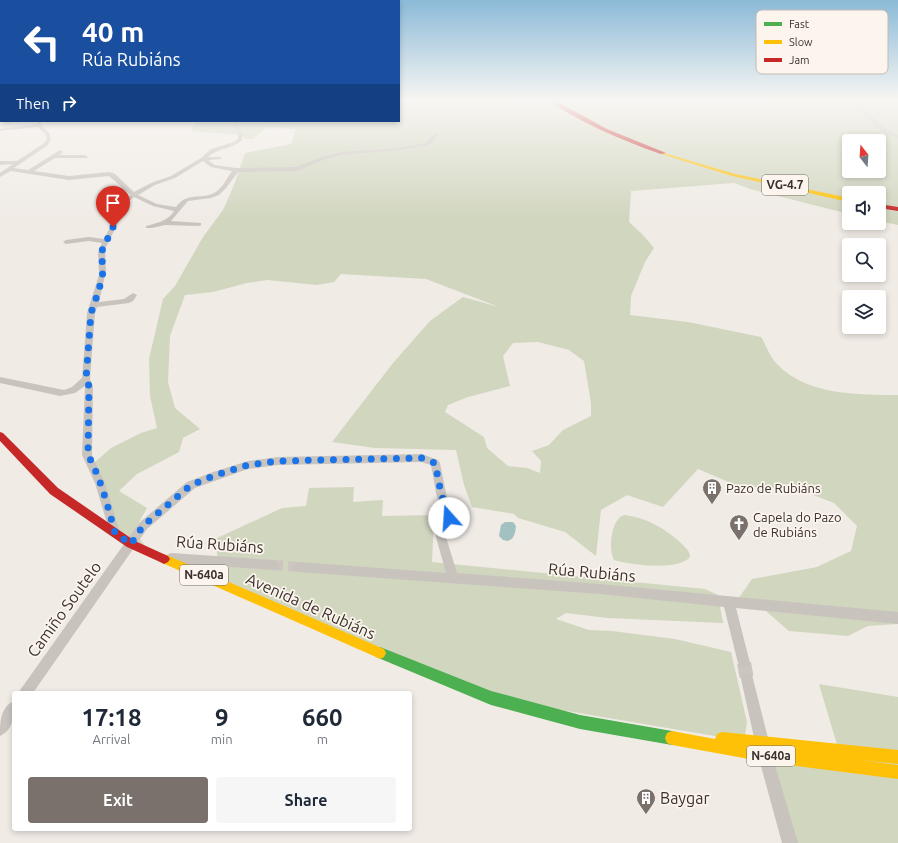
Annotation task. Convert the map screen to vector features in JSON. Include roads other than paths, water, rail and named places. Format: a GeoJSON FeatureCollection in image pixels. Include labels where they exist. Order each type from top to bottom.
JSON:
{"type":"FeatureCollection","features":[{"type":"Feature","properties":{"kind":"main road","name":"VG-4.7"},"geometry":{"type":"LineString","coordinates":[[628,139],[681,159],[721,171],[786,187],[842,198]]}},
{"type":"Feature","properties":{"kind":"main road"},"geometry":{"type":"LineString","coordinates":[[886,203],[898,205]]}},
{"type":"Feature","properties":{"kind":"main road"},"geometry":{"type":"LineString","coordinates":[[886,207],[898,209]]}},
{"type":"Feature","properties":{"kind":"main road","name":"Avenida de Rubiáns"},"geometry":{"type":"LineString","coordinates":[[0,435],[54,491],[131,544],[387,656],[491,698],[580,722],[646,732]]}},
{"type":"Feature","properties":{"kind":"main road","name":"N-640a"},"geometry":{"type":"LineString","coordinates":[[646,732],[764,749],[898,772]]}},
{"type":"Feature","properties":{"kind":"main road","name":"N-640a"},"geometry":{"type":"LineString","coordinates":[[646,732],[764,749],[898,757]]}},
{"type":"Feature","properties":{"kind":"street"},"geometry":{"type":"LineString","coordinates":[[0,175],[10,170],[18,162],[46,144],[48,139]]}},
{"type":"Feature","properties":{"kind":"street"},"geometry":{"type":"LineString","coordinates":[[115,533],[108,505],[93,464],[88,455],[89,386],[86,379],[91,313],[103,272],[103,264],[100,255],[105,241],[127,200],[153,184],[173,177],[203,159],[213,150],[236,143],[240,139]]}},
{"type":"Feature","properties":{"kind":"street"},"geometry":{"type":"LineString","coordinates":[[203,159],[213,166],[241,170],[297,169],[321,159],[340,154],[427,144],[432,139]]}},
{"type":"Feature","properties":{"kind":"street"},"geometry":{"type":"LineString","coordinates":[[29,172],[60,152]]}},
{"type":"Feature","properties":{"kind":"street"},"geometry":{"type":"LineString","coordinates":[[55,156],[85,158]]}},
{"type":"Feature","properties":{"kind":"street"},"geometry":{"type":"LineString","coordinates":[[203,159],[219,158]]}},
{"type":"Feature","properties":{"kind":"street"},"geometry":{"type":"LineString","coordinates":[[0,163],[18,162]]}},
{"type":"Feature","properties":{"kind":"street"},"geometry":{"type":"LineString","coordinates":[[10,170],[69,178],[109,174],[134,195],[158,206],[169,209],[178,209]]}},
{"type":"Feature","properties":{"kind":"street"},"geometry":{"type":"LineString","coordinates":[[164,223],[174,216],[182,202],[215,195],[220,192],[241,170]]}},
{"type":"Feature","properties":{"kind":"street"},"geometry":{"type":"LineString","coordinates":[[148,227],[164,223],[199,224]]}},
{"type":"Feature","properties":{"kind":"street"},"geometry":{"type":"LineString","coordinates":[[66,242],[89,239],[105,241]]}},
{"type":"Feature","properties":{"kind":"street"},"geometry":{"type":"LineString","coordinates":[[94,305],[129,301]]}},
{"type":"Feature","properties":{"kind":"street"},"geometry":{"type":"LineString","coordinates":[[0,380],[60,393],[69,393],[80,387],[86,379]]}},
{"type":"Feature","properties":{"kind":"street"},"geometry":{"type":"LineString","coordinates":[[131,544],[143,526],[191,485],[248,465],[278,461],[422,458],[435,463],[441,493],[449,518],[441,527],[441,537],[453,578]]}},
{"type":"Feature","properties":{"kind":"street","name":"Camiño Soutelo"},"geometry":{"type":"LineString","coordinates":[[26,691],[131,544]]}},
{"type":"Feature","properties":{"kind":"street","name":"Rúa Rubiáns"},"geometry":{"type":"LineString","coordinates":[[164,558],[274,565]]}},
{"type":"Feature","properties":{"kind":"street","name":"Rúa Rubiáns"},"geometry":{"type":"LineString","coordinates":[[299,567],[600,589],[898,618]]}},
{"type":"Feature","properties":{"kind":"street"},"geometry":{"type":"LineString","coordinates":[[729,602],[744,663]]}},
{"type":"Feature","properties":{"kind":"street"},"geometry":{"type":"LineString","coordinates":[[747,679],[764,749],[790,843]]}},
{"type":"Feature","properties":{"kind":"street"},"geometry":{"type":"LineString","coordinates":[[0,729],[12,711]]}},
{"type":"Feature","properties":{"kind":"water"},"geometry":{"type":"Polygon","coordinates":[[[505,522],[513,522],[516,526],[513,537],[508,541],[503,540],[499,536],[501,525],[505,522]]]}},
{"type":"Feature","properties":{"kind":"tunnel"},"geometry":{"type":"LineString","coordinates":[[273,565],[299,567]]}},
{"type":"Feature","properties":{"kind":"tunnel"},"geometry":{"type":"LineString","coordinates":[[744,663],[747,679]]}},
{"type":"Feature","properties":{"kind":"place","name":"Pazo de Rubiáns"},"geometry":{"type":"Point","coordinates":[712,505]}},
{"type":"Feature","properties":{"kind":"place","name":"Capela do Pazo de Rubiáns"},"geometry":{"type":"Point","coordinates":[739,541]}},
{"type":"Feature","properties":{"kind":"place","name":"Baygar"},"geometry":{"type":"Point","coordinates":[646,815]}}]}
